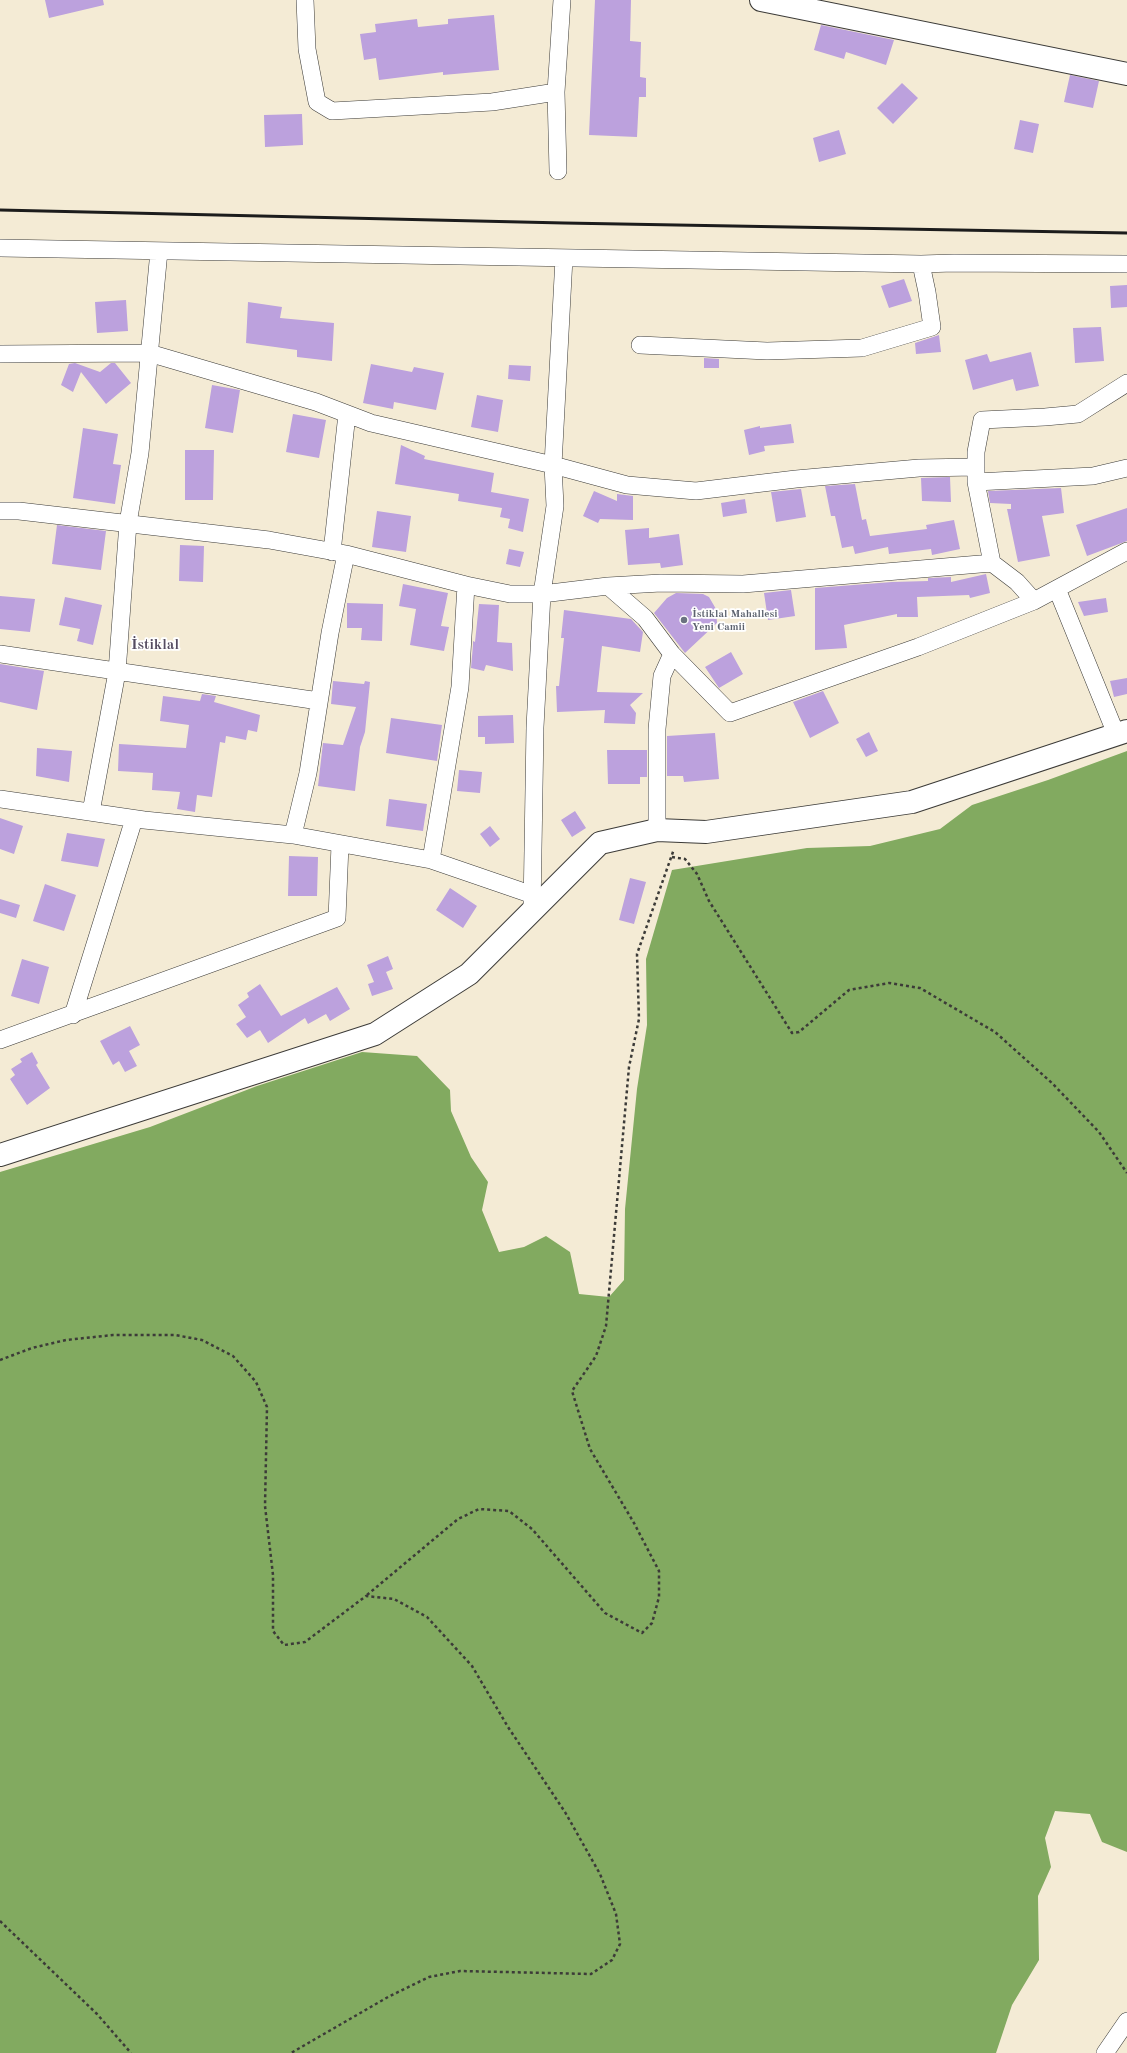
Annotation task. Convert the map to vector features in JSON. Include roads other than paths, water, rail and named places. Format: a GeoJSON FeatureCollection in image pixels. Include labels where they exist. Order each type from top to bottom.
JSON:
{"type":"FeatureCollection","features":[{"type":"Feature","properties":{"kind":"street"},"geometry":{"type":"LineString","coordinates":[[305,0],[307,49],[317,102],[332,111],[492,102],[556,92]]}},
{"type":"Feature","properties":{"kind":"street"},"geometry":{"type":"LineString","coordinates":[[558,171],[556,92],[562,0]]}},
{"type":"Feature","properties":{"kind":"street"},"geometry":{"type":"LineString","coordinates":[[761,0],[1127,74]]}},
{"type":"Feature","properties":{"kind":"street"},"geometry":{"type":"LineString","coordinates":[[0,248],[921,264],[954,262],[1127,264]]}},
{"type":"Feature","properties":{"kind":"street"},"geometry":{"type":"LineString","coordinates":[[91,812],[117,672],[128,523],[140,453],[159,251]]}},
{"type":"Feature","properties":{"kind":"street"},"geometry":{"type":"LineString","coordinates":[[532,903],[535,727],[542,594],[555,506],[553,465],[564,258]]}},
{"type":"Feature","properties":{"kind":"street"},"geometry":{"type":"LineString","coordinates":[[640,345],[767,352],[862,348],[932,327],[928,292],[921,264]]}},
{"type":"Feature","properties":{"kind":"street"},"geometry":{"type":"LineString","coordinates":[[0,354],[149,353],[316,402],[371,423],[553,465],[627,485],[696,491],[796,479],[919,468],[976,474],[1093,476],[1127,468]]}},
{"type":"Feature","properties":{"kind":"street"},"geometry":{"type":"LineString","coordinates":[[992,563],[976,474],[976,452],[982,420],[1078,414],[1127,383]]}},
{"type":"Feature","properties":{"kind":"street"},"geometry":{"type":"LineString","coordinates":[[293,835],[308,773],[330,633],[339,553],[347,414]]}},
{"type":"Feature","properties":{"kind":"street"},"geometry":{"type":"LineString","coordinates":[[0,511],[19,511],[269,540],[339,553],[466,585],[510,594],[542,594],[608,586],[661,583],[743,584],[992,563],[1017,582],[1034,601]]}},
{"type":"Feature","properties":{"kind":"street"},"geometry":{"type":"LineString","coordinates":[[608,586],[645,618],[672,654],[730,713],[918,647],[1034,601],[1127,551]]}},
{"type":"Feature","properties":{"kind":"street"},"geometry":{"type":"LineString","coordinates":[[431,860],[460,687],[466,585]]}},
{"type":"Feature","properties":{"kind":"street"},"geometry":{"type":"LineString","coordinates":[[0,1155],[376,1034],[469,974],[532,903],[600,843],[657,830],[706,832],[912,802],[1122,733],[1057,589]]}},
{"type":"Feature","properties":{"kind":"street"},"geometry":{"type":"LineString","coordinates":[[0,654],[319,701]]}},
{"type":"Feature","properties":{"kind":"street"},"geometry":{"type":"LineString","coordinates":[[657,830],[658,721],[662,676],[672,654]]}},
{"type":"Feature","properties":{"kind":"street"},"geometry":{"type":"LineString","coordinates":[[0,799],[134,819],[293,835],[340,845],[431,860],[532,903]]}},
{"type":"Feature","properties":{"kind":"street"},"geometry":{"type":"LineString","coordinates":[[73,1015],[134,819]]}},
{"type":"Feature","properties":{"kind":"street"},"geometry":{"type":"LineString","coordinates":[[0,1040],[73,1015],[337,918],[340,845]]}},
{"type":"Feature","properties":{"kind":"street"},"geometry":{"type":"LineString","coordinates":[[1105,2053],[1127,2021]]}},
{"type":"Feature","properties":{"kind":"railway"},"geometry":{"type":"LineString","coordinates":[[0,210],[564,223],[1127,233]]}},
{"type":"Feature","properties":{"kind":"place","name":"İstiklal Mahallesi Yeni Camii"},"geometry":{"type":"Point","coordinates":[684,620]}},
{"type":"Feature","properties":{"kind":"district","name":"İstiklal"},"geometry":{"type":"Point","coordinates":[155,645]}}]}
